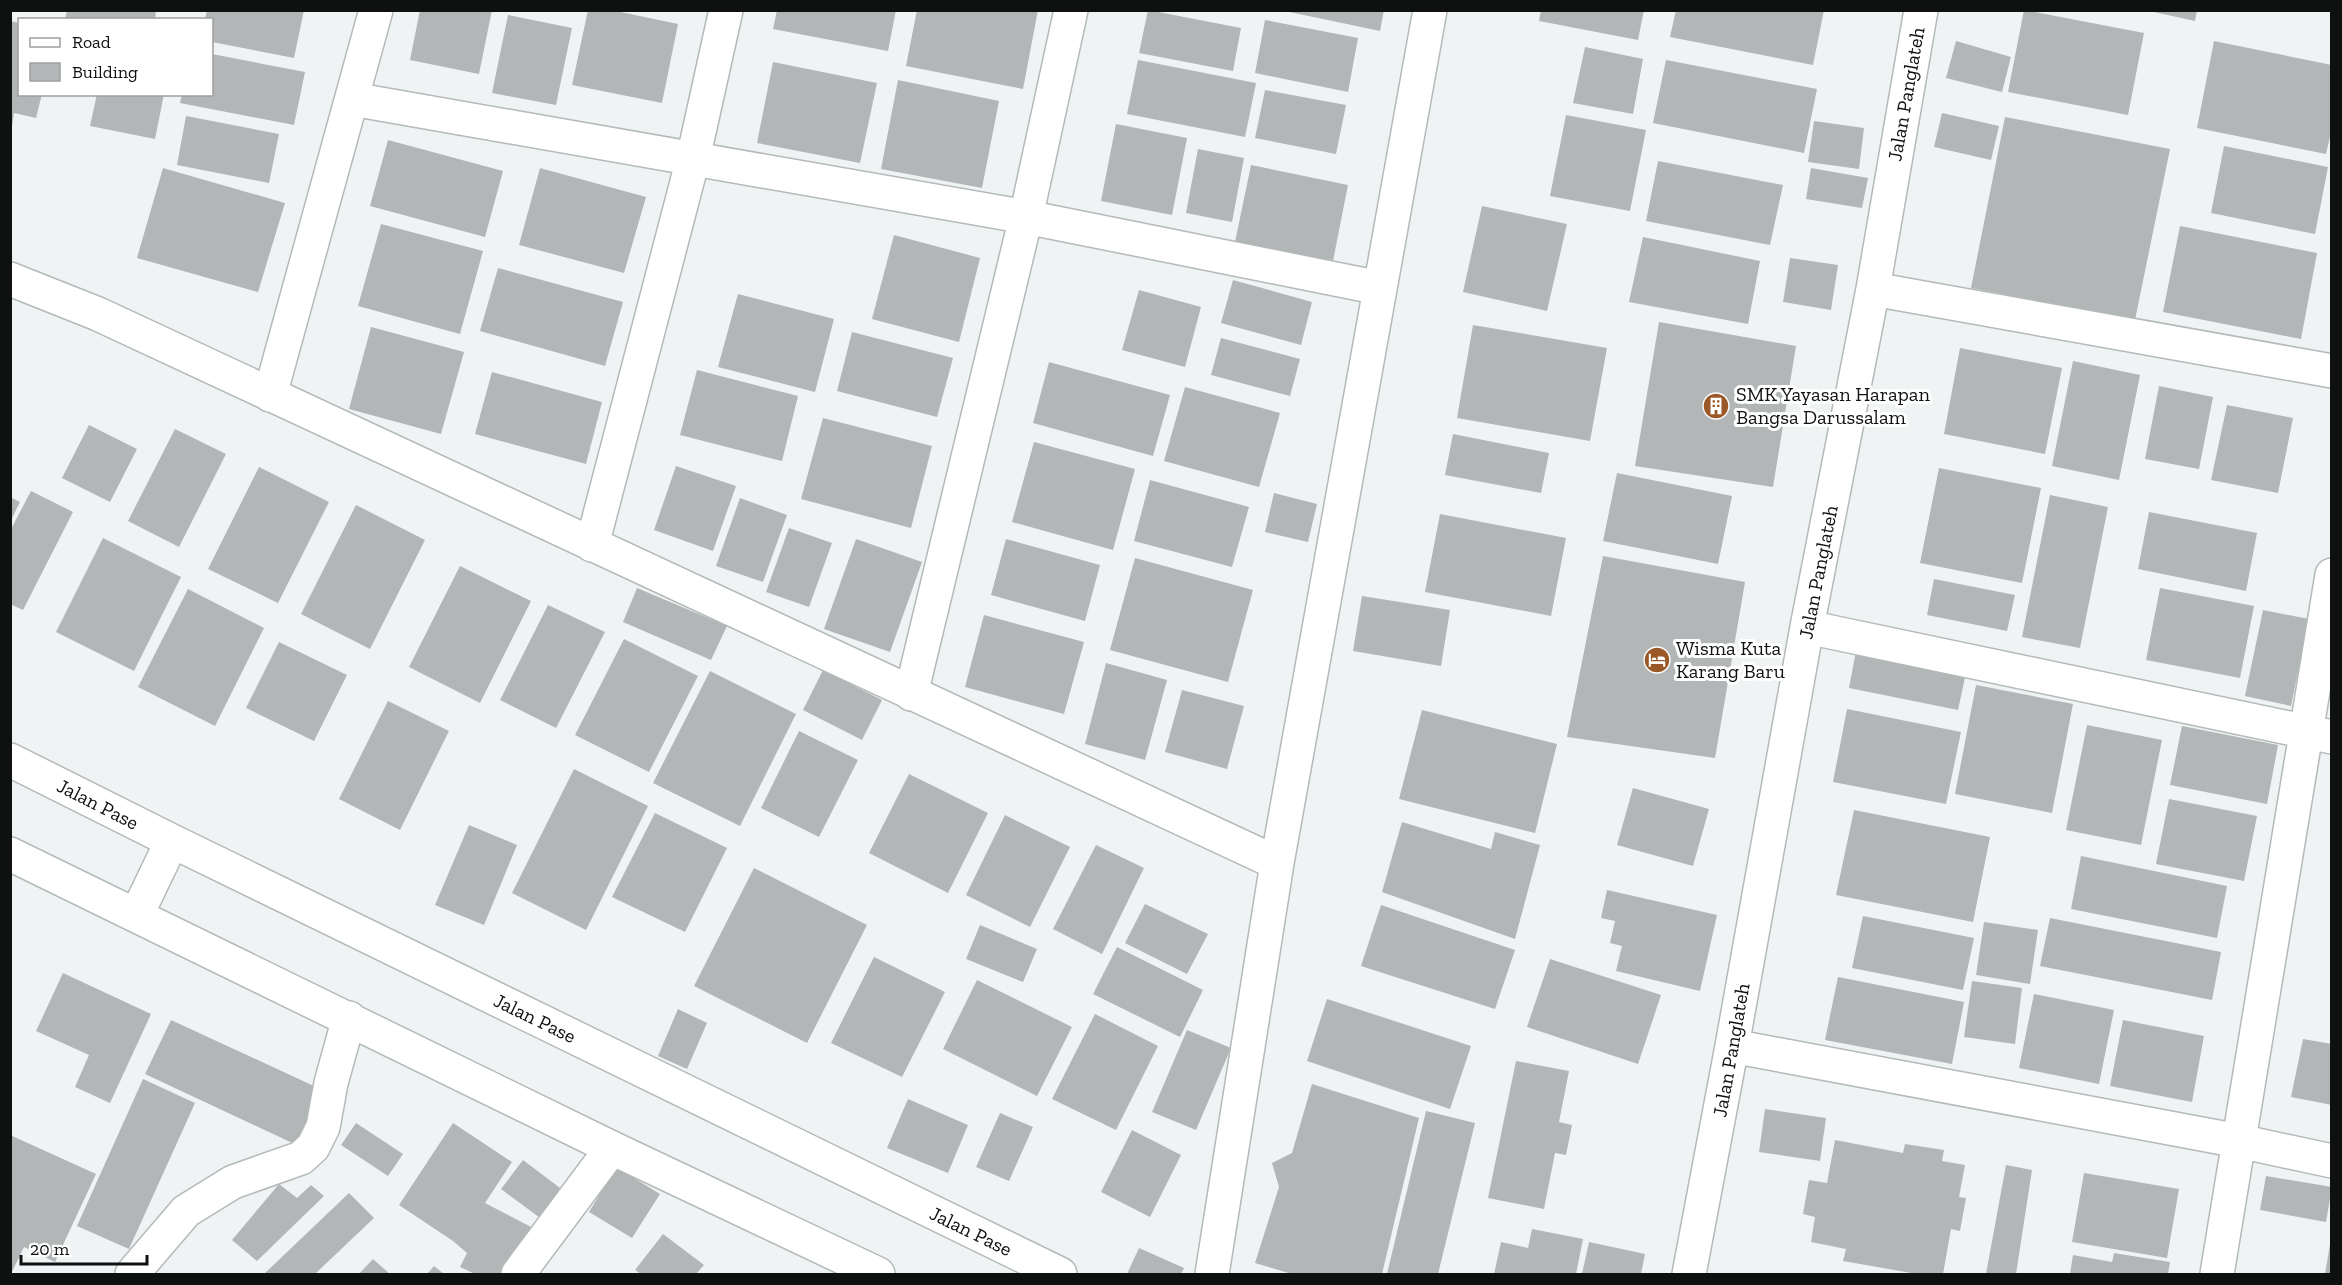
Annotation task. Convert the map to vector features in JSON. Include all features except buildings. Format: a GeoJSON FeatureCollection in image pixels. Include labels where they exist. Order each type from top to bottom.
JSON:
{"type":"FeatureCollection","features":[{"type":"Feature","properties":{"kind":"street"},"geometry":{"type":"LineString","coordinates":[[270,395],[376,10]]}},
{"type":"Feature","properties":{"kind":"street"},"geometry":{"type":"LineString","coordinates":[[592,545],[693,159],[726,10]]}},
{"type":"Feature","properties":{"kind":"street"},"geometry":{"type":"LineString","coordinates":[[911,694],[1026,217],[1071,10]]}},
{"type":"Feature","properties":{"kind":"street"},"geometry":{"type":"LineString","coordinates":[[1212,1275],[1277,863],[1430,10]]}},
{"type":"Feature","properties":{"kind":"street","name":"Jalan Panglateh"},"geometry":{"type":"LineString","coordinates":[[1689,1275],[1807,627],[1873,289],[1921,10]]}},
{"type":"Feature","properties":{"kind":"street"},"geometry":{"type":"LineString","coordinates":[[352,99],[1026,217],[1380,288]]}},
{"type":"Feature","properties":{"kind":"street"},"geometry":{"type":"LineString","coordinates":[[10,279],[98,314],[1277,863]]}},
{"type":"Feature","properties":{"kind":"street"},"geometry":{"type":"LineString","coordinates":[[1873,289],[2331,372]]}},
{"type":"Feature","properties":{"kind":"street"},"geometry":{"type":"LineString","coordinates":[[2217,1275],[2238,1142],[2318,734],[2331,575]]}},
{"type":"Feature","properties":{"kind":"street"},"geometry":{"type":"LineString","coordinates":[[1807,627],[2318,734]]}},
{"type":"Feature","properties":{"kind":"street","name":"Jalan Pase"},"geometry":{"type":"LineString","coordinates":[[10,760],[1060,1275]]}},
{"type":"Feature","properties":{"kind":"street"},"geometry":{"type":"LineString","coordinates":[[137,914],[172,841]]}},
{"type":"Feature","properties":{"kind":"street"},"geometry":{"type":"LineString","coordinates":[[10,854],[137,914],[612,1148],[878,1275]]}},
{"type":"Feature","properties":{"kind":"street"},"geometry":{"type":"LineString","coordinates":[[132,1275],[186,1211],[233,1182],[301,1158],[313,1147],[323,1127],[331,1083],[349,1018]]}},
{"type":"Feature","properties":{"kind":"street"},"geometry":{"type":"LineString","coordinates":[[1732,1046],[2331,1161]]}},
{"type":"Feature","properties":{"kind":"street"},"geometry":{"type":"LineString","coordinates":[[518,1275],[612,1148]]}},
{"type":"Feature","properties":{"kind":"place","name":"SMK Yayasan Harapan Bangsa Darussalam"},"geometry":{"type":"Point","coordinates":[1716,406]}},
{"type":"Feature","properties":{"kind":"place","name":"Wisma Kuta Karang Baru"},"geometry":{"type":"Point","coordinates":[1657,660]}}]}
